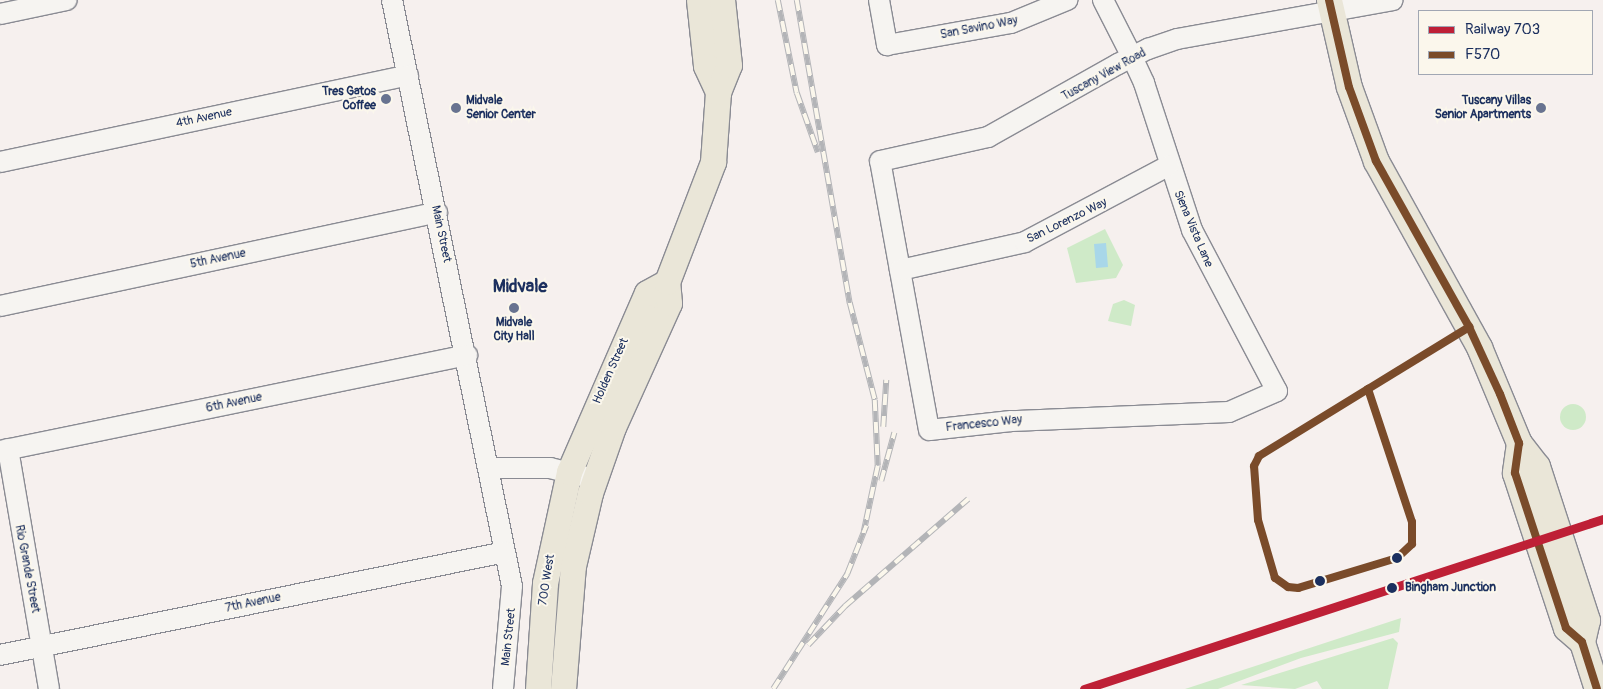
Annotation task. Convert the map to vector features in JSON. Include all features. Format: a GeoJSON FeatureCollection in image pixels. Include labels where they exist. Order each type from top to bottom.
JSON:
{"type":"FeatureCollection","features":[{"type":"Feature","properties":{"kind":"main road","name":"Holden Street"},"geometry":{"type":"LineString","coordinates":[[699,0],[706,66],[718,92]]}},
{"type":"Feature","properties":{"kind":"main road","name":"Holden Street"},"geometry":{"type":"LineString","coordinates":[[594,479],[669,303],[667,282],[708,178],[718,136],[718,92],[729,65],[722,0]]}},
{"type":"Feature","properties":{"kind":"main road"},"geometry":{"type":"LineString","coordinates":[[1330,5],[1349,87],[1376,161],[1480,347],[1519,443],[1516,474],[1566,628],[1582,642],[1597,689]]}},
{"type":"Feature","properties":{"kind":"main road","name":"Holden Street"},"geometry":{"type":"LineString","coordinates":[[569,472],[647,294],[667,282]]}},
{"type":"Feature","properties":{"kind":"main road","name":"700 West"},"geometry":{"type":"LineString","coordinates":[[538,689],[545,583],[569,472]]}},
{"type":"Feature","properties":{"kind":"main road","name":"700 West"},"geometry":{"type":"LineString","coordinates":[[562,689],[573,566],[594,479]]}},
{"type":"Feature","properties":{"kind":"street"},"geometry":{"type":"LineString","coordinates":[[0,14],[67,0]]}},
{"type":"Feature","properties":{"kind":"street","name":"Main Street"},"geometry":{"type":"LineString","coordinates":[[392,0],[467,355],[505,552],[513,609],[503,689]]}},
{"type":"Feature","properties":{"kind":"street","name":"San Savino Way"},"geometry":{"type":"LineString","coordinates":[[879,0],[887,45],[1011,23],[1067,0]]}},
{"type":"Feature","properties":{"kind":"street","name":"Siena Vista Lane"},"geometry":{"type":"LineString","coordinates":[[1103,0],[1148,93],[1168,166],[1208,265],[1277,391]]}},
{"type":"Feature","properties":{"kind":"street","name":"Tuscany View Road"},"geometry":{"type":"LineString","coordinates":[[880,161],[994,134],[1132,57],[1199,33],[1330,5],[1393,0]]}},
{"type":"Feature","properties":{"kind":"street","name":"4th Avenue"},"geometry":{"type":"LineString","coordinates":[[0,162],[408,75]]}},
{"type":"Feature","properties":{"kind":"street","name":"Francesco Way"},"geometry":{"type":"LineString","coordinates":[[880,161],[930,430],[1011,421],[1229,412],[1277,391]]}},
{"type":"Feature","properties":{"kind":"street","name":"San Lorenzo Way"},"geometry":{"type":"LineString","coordinates":[[900,270],[971,258],[1031,240],[1168,166]]}},
{"type":"Feature","properties":{"kind":"street","name":"5th Avenue"},"geometry":{"type":"LineString","coordinates":[[0,306],[437,212]]}},
{"type":"Feature","properties":{"kind":"street","name":"6th Avenue"},"geometry":{"type":"LineString","coordinates":[[4,450],[467,355]]}},
{"type":"Feature","properties":{"kind":"street","name":"Rio Grande Street"},"geometry":{"type":"LineString","coordinates":[[4,450],[49,689]]}},
{"type":"Feature","properties":{"kind":"street"},"geometry":{"type":"LineString","coordinates":[[490,468],[527,466],[569,472],[594,479]]}},
{"type":"Feature","properties":{"kind":"street","name":"7th Avenue"},"geometry":{"type":"LineString","coordinates":[[0,655],[505,552]]}},
{"type":"Feature","properties":{"kind":"green space"},"geometry":{"type":"Polygon","coordinates":[[[1105,229],[1123,265],[1116,278],[1076,283],[1067,248],[1105,229]]]}},
{"type":"Feature","properties":{"kind":"green space"},"geometry":{"type":"Polygon","coordinates":[[[1124,300],[1135,305],[1131,326],[1108,321],[1113,304],[1124,300]]]}},
{"type":"Feature","properties":{"kind":"green space"},"geometry":{"type":"Polygon","coordinates":[[[1573,404],[1582,408],[1586,417],[1582,426],[1573,430],[1564,426],[1560,417],[1564,408],[1573,404]]]}},
{"type":"Feature","properties":{"kind":"green space"},"geometry":{"type":"Polygon","coordinates":[[[1401,618],[1399,632],[1301,658],[1218,689],[1185,689],[1401,618]]]}},
{"type":"Feature","properties":{"kind":"green space"},"geometry":{"type":"Polygon","coordinates":[[[1393,638],[1398,643],[1388,689],[1322,689],[1317,681],[1295,689],[1241,685],[1393,638]]]}},
{"type":"Feature","properties":{"kind":"water"},"geometry":{"type":"Polygon","coordinates":[[[1106,243],[1108,267],[1096,268],[1094,244],[1106,243]]]}},
{"type":"Feature","properties":{"kind":"railway"},"geometry":{"type":"LineString","coordinates":[[778,0],[797,93],[818,152]]}},
{"type":"Feature","properties":{"kind":"railway"},"geometry":{"type":"LineString","coordinates":[[797,0],[850,303],[875,400],[878,466],[864,532]]}},
{"type":"Feature","properties":{"kind":"railway"},"geometry":{"type":"LineString","coordinates":[[883,427],[886,380]]}},
{"type":"Feature","properties":{"kind":"railway"},"geometry":{"type":"LineString","coordinates":[[881,481],[894,433]]}},
{"type":"Feature","properties":{"kind":"railway"},"geometry":{"type":"LineString","coordinates":[[808,645],[845,606],[968,499]]}},
{"type":"Feature","properties":{"kind":"railway"},"geometry":{"type":"LineString","coordinates":[[773,689],[847,574],[866,526]]}},
{"type":"Feature","properties":{"kind":"rail line","name":"703"},"geometry":{"type":"LineString","coordinates":[[1084,689],[1603,519]]}},
{"type":"Feature","properties":{"kind":"transit line","name":"F570"},"geometry":{"type":"LineString","coordinates":[[1329,0],[1349,87],[1376,161],[1469,327],[1500,394],[1519,443],[1515,473],[1566,628],[1582,642],[1597,689]]}},
{"type":"Feature","properties":{"kind":"transit line","name":"F570"},"geometry":{"type":"LineString","coordinates":[[1368,389],[1469,327]]}},
{"type":"Feature","properties":{"kind":"transit line","name":"F570"},"geometry":{"type":"LineString","coordinates":[[1368,389],[1412,522],[1412,544],[1397,558],[1298,588],[1288,587],[1275,578],[1258,520],[1254,466],[1259,456],[1368,389]]}},
{"type":"Feature","properties":{"kind":"place","name":"Tres Gatos Coffee"},"geometry":{"type":"Point","coordinates":[386,99]}},
{"type":"Feature","properties":{"kind":"place","name":"Midvale Senior Center"},"geometry":{"type":"Point","coordinates":[456,108]}},
{"type":"Feature","properties":{"kind":"place","name":"Tuscany Villas Senior Apartments"},"geometry":{"type":"Point","coordinates":[1541,108]}},
{"type":"Feature","properties":{"kind":"place","name":"Midvale City Hall"},"geometry":{"type":"Point","coordinates":[514,308]}},
{"type":"Feature","properties":{"kind":"place","name":"Bingham Junction"},"geometry":{"type":"Point","coordinates":[1392,588]}},
{"type":"Feature","properties":{"kind":"district","name":"Midvale"},"geometry":{"type":"Point","coordinates":[520,287]}}]}
